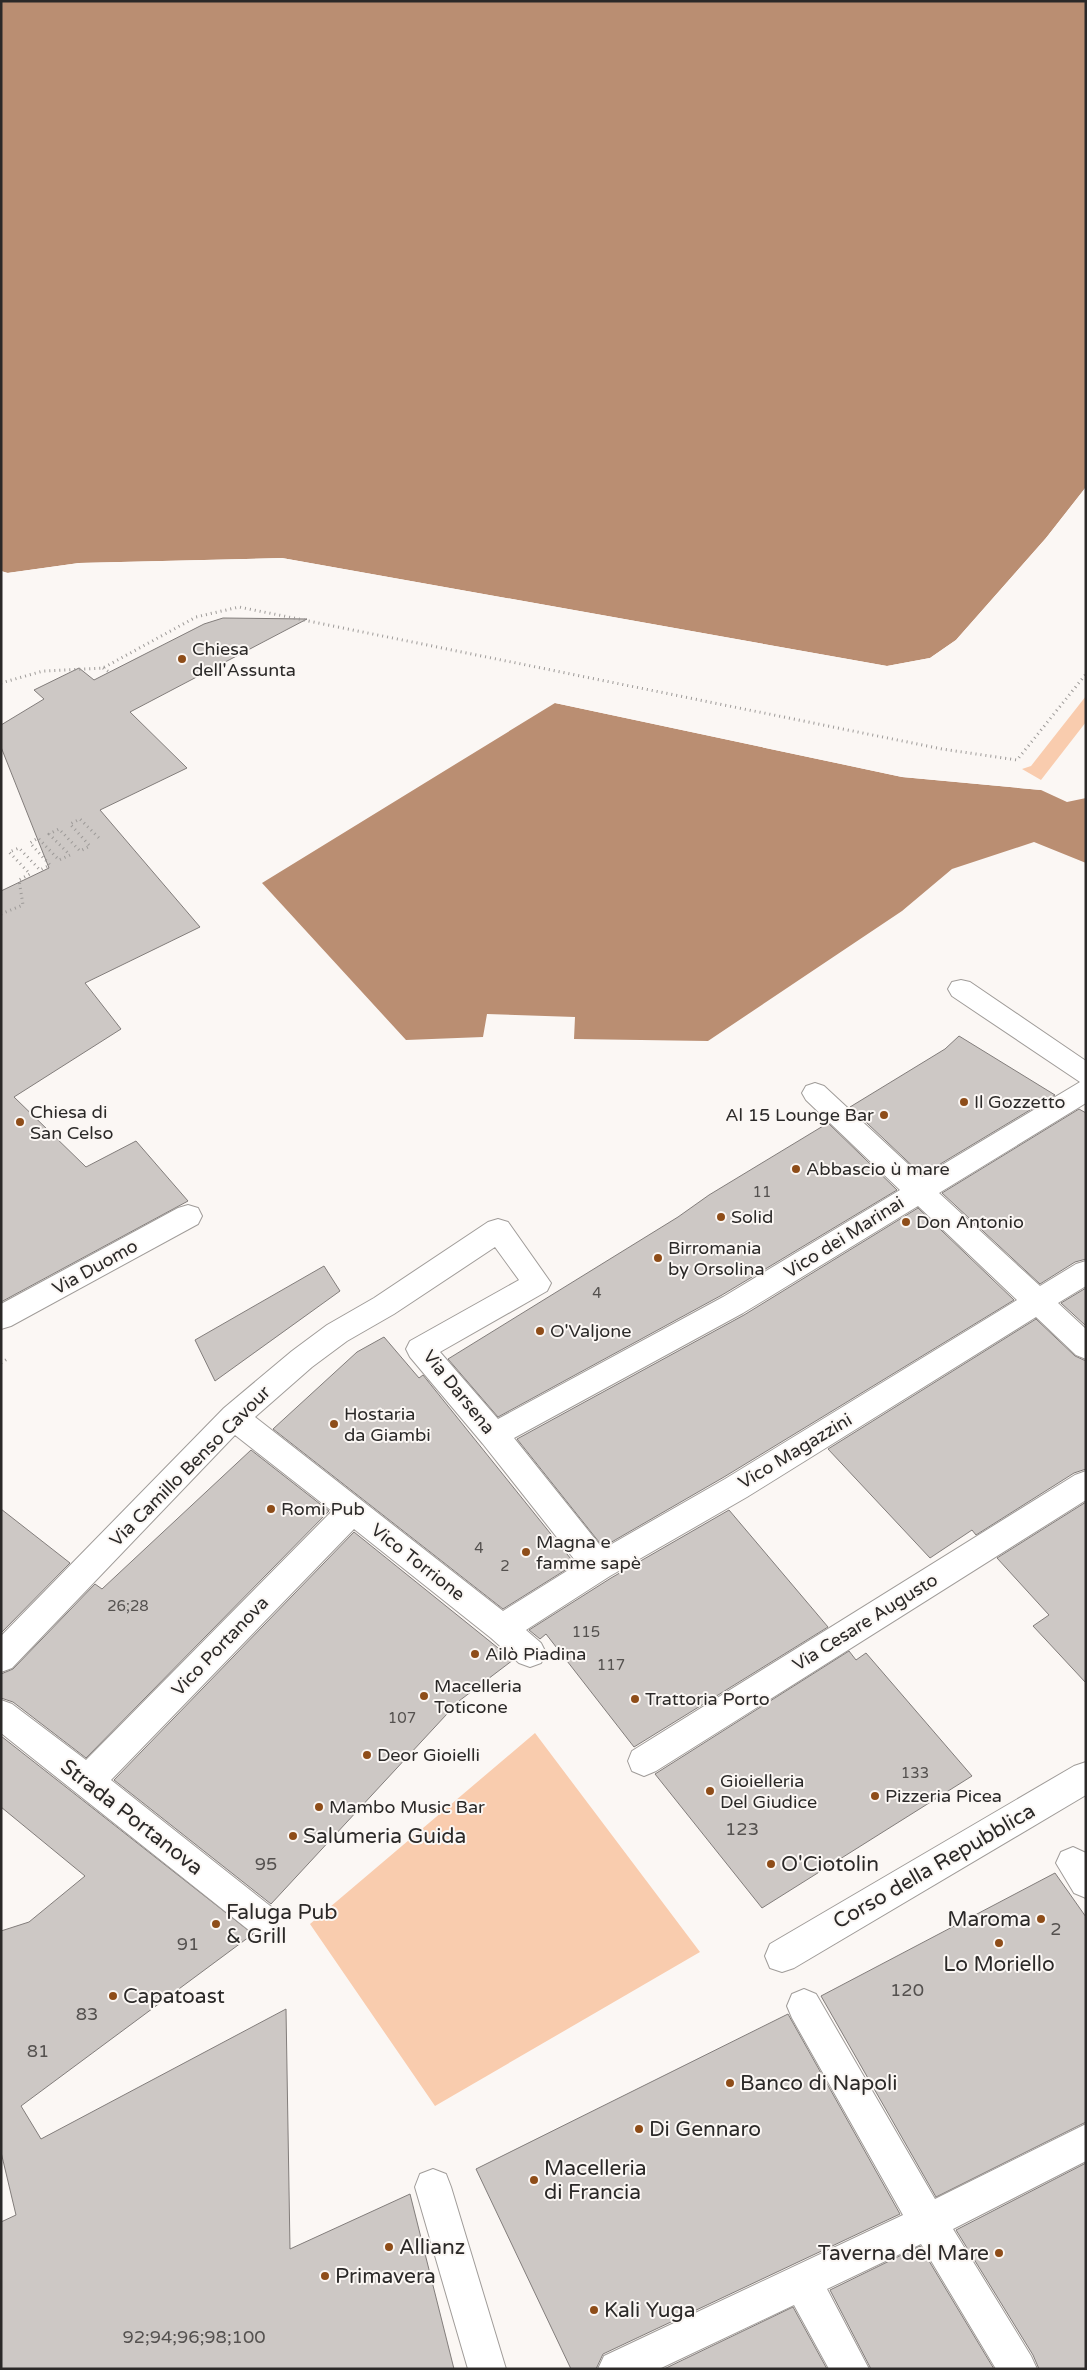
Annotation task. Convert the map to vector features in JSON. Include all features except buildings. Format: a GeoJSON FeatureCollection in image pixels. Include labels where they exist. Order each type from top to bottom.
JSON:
{"type":"FeatureCollection","features":[{"type":"Feature","properties":{"kind":"street"},"geometry":{"type":"LineString","coordinates":[[962,989],[1086,1074]]}},
{"type":"Feature","properties":{"kind":"street","name":"Vico dei Marinai"},"geometry":{"type":"LineString","coordinates":[[494,1436],[733,1305],[1086,1090]]}},
{"type":"Feature","properties":{"kind":"street"},"geometry":{"type":"LineString","coordinates":[[814,1093],[1086,1348]]}},
{"type":"Feature","properties":{"kind":"street","name":"Via Duomo"},"geometry":{"type":"LineString","coordinates":[[1,1318],[188,1216]]}},
{"type":"Feature","properties":{"kind":"street","name":"Via Darsena"},"geometry":{"type":"LineString","coordinates":[[498,1230],[537,1283],[420,1349],[494,1436],[599,1567]]}},
{"type":"Feature","properties":{"kind":"street","name":"Via Camillo Benso Cavour"},"geometry":{"type":"LineString","coordinates":[[1,1658],[234,1417],[302,1358],[337,1333],[384,1306],[498,1230]]}},
{"type":"Feature","properties":{"kind":"street","name":"Vico Magazzini"},"geometry":{"type":"LineString","coordinates":[[502,1628],[599,1567],[736,1488],[1086,1272]]}},
{"type":"Feature","properties":{"kind":"street","name":"Vico Torrione"},"geometry":{"type":"LineString","coordinates":[[234,1417],[502,1628],[530,1653]]}},
{"type":"Feature","properties":{"kind":"street","name":"Via Cesare Augusto"},"geometry":{"type":"LineString","coordinates":[[644,1761],[1086,1484]]}},
{"type":"Feature","properties":{"kind":"street","name":"Vico Portanova"},"geometry":{"type":"LineString","coordinates":[[88,1781],[352,1511]]}},
{"type":"Feature","properties":{"kind":"street","name":"Strada Portanova"},"geometry":{"type":"LineString","coordinates":[[1,1714],[262,1920]]}},
{"type":"Feature","properties":{"kind":"street","name":"Corso della Repubblica"},"geometry":{"type":"LineString","coordinates":[[782,1956],[1086,1777]]}},
{"type":"Feature","properties":{"kind":"street"},"geometry":{"type":"LineString","coordinates":[[804,2006],[928,2222],[1018,2369]]}},
{"type":"Feature","properties":{"kind":"street"},"geometry":{"type":"LineString","coordinates":[[617,2369],[928,2222],[1086,2142]]}},
{"type":"Feature","properties":{"kind":"street"},"geometry":{"type":"LineString","coordinates":[[433,2187],[487,2369]]}},
{"type":"Feature","properties":{"kind":"street"},"geometry":{"type":"LineString","coordinates":[[802,2282],[850,2369]]}},
{"type":"Feature","properties":{"kind":"path"},"geometry":{"type":"LineString","coordinates":[[1,683],[43,671],[103,668],[196,617],[239,607],[942,749],[1017,760],[1086,674]]}},
{"type":"Feature","properties":{"kind":"path"},"geometry":{"type":"LineString","coordinates":[[103,668],[109,672]]}},
{"type":"Feature","properties":{"kind":"path"},"geometry":{"type":"LineString","coordinates":[[1,914],[23,904],[19,880],[30,874],[9,852],[19,848],[40,870],[50,865],[30,842],[38,838],[59,860],[70,855],[49,834],[59,829],[80,851],[90,846],[70,824],[80,819],[99,838]]}},
{"type":"Feature","properties":{"kind":"shaded area"},"geometry":{"type":"Polygon","coordinates":[[[1,1],[1086,1],[1086,487],[1046,538],[956,640],[930,658],[887,666],[282,558],[79,563],[7,573],[1,571],[1,1]]]}},
{"type":"Feature","properties":{"kind":"shaded area"},"geometry":{"type":"Polygon","coordinates":[[[1086,696],[1086,722],[1041,780],[1022,769],[1031,766],[1086,696]]]}},
{"type":"Feature","properties":{"kind":"shaded area"},"geometry":{"type":"Polygon","coordinates":[[[555,703],[902,777],[1041,790],[1067,802],[1086,798],[1086,863],[1034,842],[952,869],[902,911],[708,1041],[574,1039],[575,1017],[487,1014],[483,1037],[406,1040],[262,883],[555,703]]]}},
{"type":"Feature","properties":{"kind":"shaded area"},"geometry":{"type":"Polygon","coordinates":[[[535,1733],[700,1952],[435,2106],[310,1924],[535,1733]]]}},
{"type":"Feature","properties":{"kind":"pier"},"geometry":{"type":"Polygon","coordinates":[[[1086,487],[1086,491],[1048,540],[958,642],[931,660],[887,668],[282,561],[79,566],[8,576],[1,574],[1,571],[8,573],[79,563],[282,558],[887,666],[930,658],[956,640],[1046,538],[1086,487]]]}},
{"type":"Feature","properties":{"kind":"pier"},"geometry":{"type":"Polygon","coordinates":[[[558,701],[902,775],[1041,787],[1041,790],[902,777],[555,703],[558,701]]]}},
{"type":"Feature","properties":{"kind":"place","name":"Chiesa dell'Assunta"},"geometry":{"type":"Point","coordinates":[182,659]}},
{"type":"Feature","properties":{"kind":"place","name":"Il Gozzetto"},"geometry":{"type":"Point","coordinates":[964,1102]}},
{"type":"Feature","properties":{"kind":"place","name":"Al 15 Lounge Bar"},"geometry":{"type":"Point","coordinates":[884,1115]}},
{"type":"Feature","properties":{"kind":"place","name":"Chiesa di San Celso"},"geometry":{"type":"Point","coordinates":[20,1122]}},
{"type":"Feature","properties":{"kind":"place","name":"Abbascio ù mare"},"geometry":{"type":"Point","coordinates":[796,1169]}},
{"type":"Feature","properties":{"kind":"place","name":"Solid"},"geometry":{"type":"Point","coordinates":[721,1217]}},
{"type":"Feature","properties":{"kind":"place","name":"Don Antonio"},"geometry":{"type":"Point","coordinates":[906,1222]}},
{"type":"Feature","properties":{"kind":"place","name":"Birromania by Orsolina"},"geometry":{"type":"Point","coordinates":[658,1258]}},
{"type":"Feature","properties":{"kind":"place","name":"O'Valjone"},"geometry":{"type":"Point","coordinates":[540,1331]}},
{"type":"Feature","properties":{"kind":"place","name":"Hostaria da Giambi"},"geometry":{"type":"Point","coordinates":[334,1424]}},
{"type":"Feature","properties":{"kind":"place","name":"Romi Pub"},"geometry":{"type":"Point","coordinates":[271,1509]}},
{"type":"Feature","properties":{"kind":"place","name":"Magna e famme sapè"},"geometry":{"type":"Point","coordinates":[526,1552]}},
{"type":"Feature","properties":{"kind":"place","name":"Ailò Piadina"},"geometry":{"type":"Point","coordinates":[475,1654]}},
{"type":"Feature","properties":{"kind":"place","name":"Macelleria Toticone"},"geometry":{"type":"Point","coordinates":[424,1696]}},
{"type":"Feature","properties":{"kind":"place","name":"Trattoria Porto"},"geometry":{"type":"Point","coordinates":[635,1699]}},
{"type":"Feature","properties":{"kind":"place","name":"Deor Gioielli"},"geometry":{"type":"Point","coordinates":[367,1755]}},
{"type":"Feature","properties":{"kind":"place","name":"Gioielleria Del Giudice"},"geometry":{"type":"Point","coordinates":[710,1791]}},
{"type":"Feature","properties":{"kind":"place","name":"Pizzeria Picea"},"geometry":{"type":"Point","coordinates":[875,1796]}},
{"type":"Feature","properties":{"kind":"place","name":"Mambo Music Bar"},"geometry":{"type":"Point","coordinates":[319,1807]}},
{"type":"Feature","properties":{"kind":"place","name":"Salumeria Guida"},"geometry":{"type":"Point","coordinates":[293,1836]}},
{"type":"Feature","properties":{"kind":"place","name":"O'Ciotolin"},"geometry":{"type":"Point","coordinates":[771,1864]}},
{"type":"Feature","properties":{"kind":"place","name":"Maroma"},"geometry":{"type":"Point","coordinates":[1041,1919]}},
{"type":"Feature","properties":{"kind":"place","name":"Faluga Pub & Grill"},"geometry":{"type":"Point","coordinates":[216,1924]}},
{"type":"Feature","properties":{"kind":"place","name":"Lo Moriello"},"geometry":{"type":"Point","coordinates":[999,1943]}},
{"type":"Feature","properties":{"kind":"place","name":"Capatoast"},"geometry":{"type":"Point","coordinates":[113,1996]}},
{"type":"Feature","properties":{"kind":"place","name":"Banco di Napoli"},"geometry":{"type":"Point","coordinates":[730,2083]}},
{"type":"Feature","properties":{"kind":"place","name":"Di Gennaro"},"geometry":{"type":"Point","coordinates":[639,2129]}},
{"type":"Feature","properties":{"kind":"place","name":"Macelleria di Francia"},"geometry":{"type":"Point","coordinates":[534,2180]}},
{"type":"Feature","properties":{"kind":"place","name":"Allianz"},"geometry":{"type":"Point","coordinates":[389,2247]}},
{"type":"Feature","properties":{"kind":"place","name":"Taverna del Mare"},"geometry":{"type":"Point","coordinates":[999,2253]}},
{"type":"Feature","properties":{"kind":"place","name":"Primavera"},"geometry":{"type":"Point","coordinates":[325,2276]}},
{"type":"Feature","properties":{"kind":"place","name":"Kali Yuga"},"geometry":{"type":"Point","coordinates":[594,2310]}}]}
